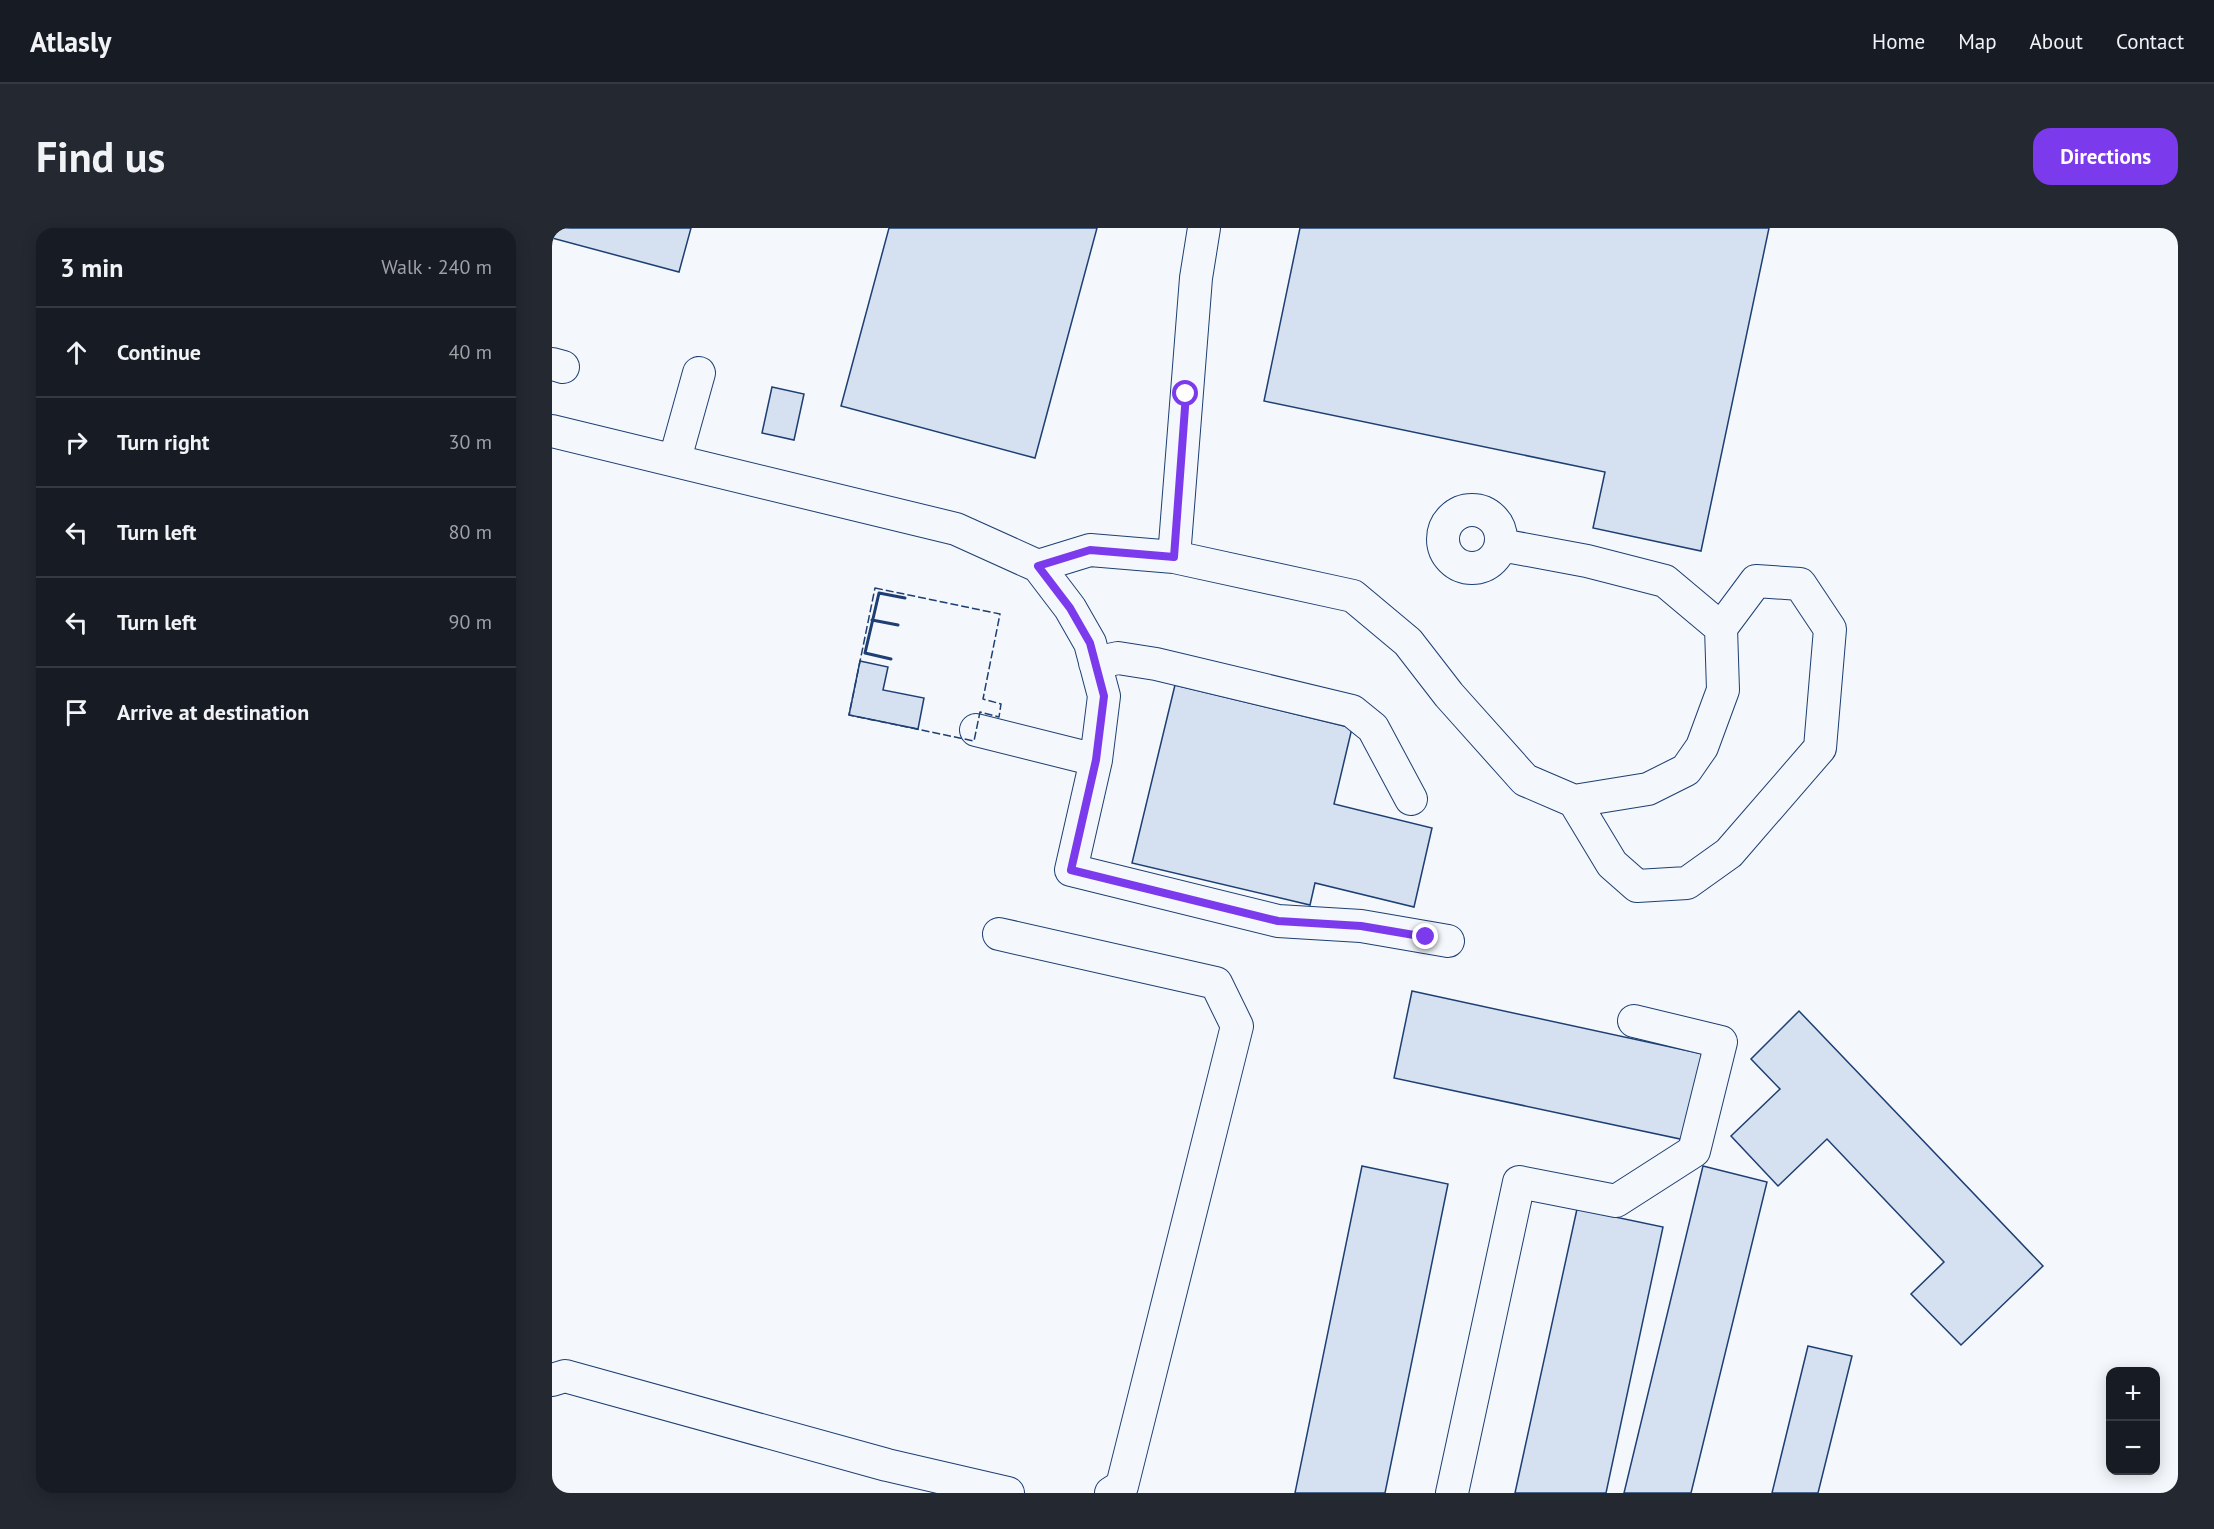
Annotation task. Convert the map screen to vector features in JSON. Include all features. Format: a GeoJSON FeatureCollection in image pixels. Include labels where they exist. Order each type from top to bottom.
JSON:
{"type":"FeatureCollection","features":[{"type":"Feature","properties":{"kind":"lane"},"geometry":{"type":"LineString","coordinates":[[1174,557],[1196,278],[1204,228]]}},
{"type":"Feature","properties":{"kind":"lane"},"geometry":{"type":"LineString","coordinates":[[675,459],[699,373]]}},
{"type":"Feature","properties":{"kind":"lane"},"geometry":{"type":"LineString","coordinates":[[552,431],[956,529],[1038,566],[1070,608],[1090,643],[1104,696],[1096,760],[1071,870],[1278,921],[1361,926],[1448,941]]}},
{"type":"Feature","properties":{"kind":"lane"},"geometry":{"type":"LineString","coordinates":[[1501,545],[1587,561],[1665,582],[1721,627]]}},
{"type":"Feature","properties":{"kind":"lane"},"geometry":{"type":"LineString","coordinates":[[1038,566],[1090,550],[1174,557],[1353,596],[1408,642],[1449,695],[1525,780],[1574,801],[1648,789],[1686,770],[1702,747],[1723,690],[1721,627],[1756,581],[1800,585],[1830,629],[1820,748],[1729,854],[1686,883],[1636,886],[1612,864],[1574,801]]}},
{"type":"Feature","properties":{"kind":"lane"},"geometry":{"type":"LineString","coordinates":[[1095,663],[1118,658],[1156,664],[1352,711],[1373,728],[1411,799]]}},
{"type":"Feature","properties":{"kind":"lane"},"geometry":{"type":"LineString","coordinates":[[976,730],[1096,760]]}},
{"type":"Feature","properties":{"kind":"lane"},"geometry":{"type":"LineString","coordinates":[[999,934],[1216,983],[1237,1026],[1122,1486],[1111,1493]]}},
{"type":"Feature","properties":{"kind":"lane"},"geometry":{"type":"LineString","coordinates":[[1452,1493],[1519,1182],[1616,1201],[1694,1151],[1721,1042],[1634,1021]]}},
{"type":"Feature","properties":{"kind":"lane"},"geometry":{"type":"LineString","coordinates":[[552,1380],[565,1376],[887,1465],[1008,1493]]}},
{"type":"Feature","properties":{"kind":"building"},"geometry":{"type":"Polygon","coordinates":[[[552,228],[691,228],[679,272],[552,238],[552,228]]]}},
{"type":"Feature","properties":{"kind":"building"},"geometry":{"type":"Polygon","coordinates":[[[889,228],[1097,228],[1035,458],[841,406],[889,228]]]}},
{"type":"Feature","properties":{"kind":"building"},"geometry":{"type":"Polygon","coordinates":[[[1300,228],[1769,228],[1701,551],[1593,528],[1605,472],[1264,401],[1300,228]]]}},
{"type":"Feature","properties":{"kind":"building"},"geometry":{"type":"Polygon","coordinates":[[[772,387],[804,394],[794,440],[762,433],[772,387]]]}},
{"type":"Feature","properties":{"kind":"building"},"geometry":{"type":"Polygon","coordinates":[[[860,661],[888,667],[883,690],[924,698],[918,729],[849,715],[860,661]]]}},
{"type":"Feature","properties":{"kind":"building"},"geometry":{"type":"Polygon","coordinates":[[[1175,685],[1352,728],[1334,804],[1432,828],[1414,907],[1315,883],[1310,905],[1132,863],[1175,685]]]}},
{"type":"Feature","properties":{"kind":"building"},"geometry":{"type":"Polygon","coordinates":[[[1412,991],[1703,1054],[1685,1140],[1394,1078],[1412,991]]]}},
{"type":"Feature","properties":{"kind":"building"},"geometry":{"type":"Polygon","coordinates":[[[1799,1011],[2043,1266],[1961,1345],[1911,1294],[1944,1262],[1827,1139],[1778,1186],[1731,1136],[1780,1089],[1751,1059],[1799,1011]]]}},
{"type":"Feature","properties":{"kind":"building"},"geometry":{"type":"Polygon","coordinates":[[[1362,1166],[1448,1184],[1385,1493],[1295,1493],[1362,1166]]]}},
{"type":"Feature","properties":{"kind":"building"},"geometry":{"type":"Polygon","coordinates":[[[1703,1166],[1767,1182],[1691,1493],[1624,1493],[1703,1166]]]}},
{"type":"Feature","properties":{"kind":"building"},"geometry":{"type":"Polygon","coordinates":[[[1577,1209],[1663,1227],[1606,1493],[1515,1493],[1577,1209]]]}},
{"type":"Feature","properties":{"kind":"building"},"geometry":{"type":"Polygon","coordinates":[[[1808,1346],[1852,1356],[1818,1493],[1772,1493],[1808,1346]]]}},
{"type":"Feature","properties":{"kind":"fence"},"geometry":{"type":"LineString","coordinates":[[875,588],[1000,614],[983,699],[1001,704],[999,717],[980,712],[974,741],[849,715],[875,588]]}},
{"type":"Feature","properties":{"kind":"wall"},"geometry":{"type":"LineString","coordinates":[[891,659],[865,653],[879,593],[905,598]]}},
{"type":"Feature","properties":{"kind":"wall"},"geometry":{"type":"LineString","coordinates":[[872,620],[898,625]]}},
{"type":"Feature","properties":{"kind":"route"},"geometry":{"type":"LineString","coordinates":[[1186,394],[1174,557],[1090,550],[1038,566],[1070,608],[1090,643],[1104,696],[1096,760],[1071,870],[1278,921],[1361,926],[1426,937]]}}]}
